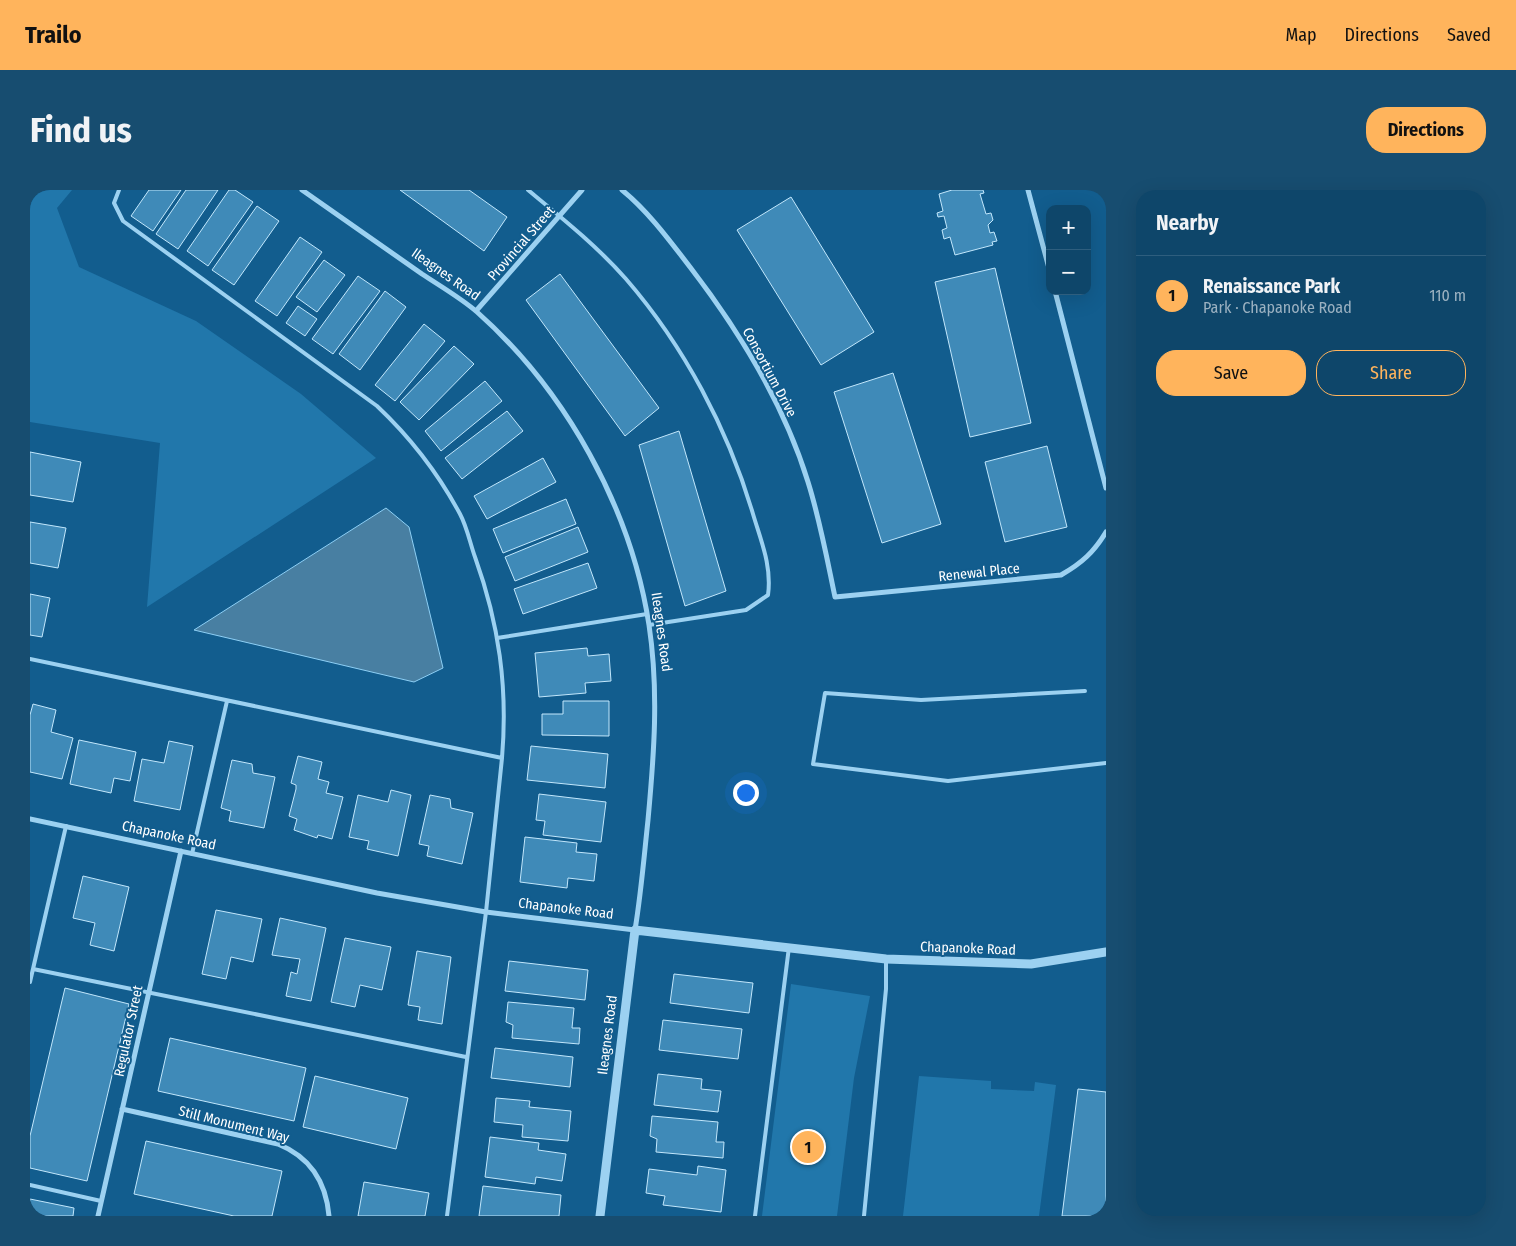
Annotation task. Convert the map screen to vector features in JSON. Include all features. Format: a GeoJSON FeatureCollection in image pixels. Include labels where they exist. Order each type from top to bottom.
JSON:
{"type":"FeatureCollection","features":[{"type":"Feature","properties":{"kind":"street","name":"Ileagnes Road"},"geometry":{"type":"LineString","coordinates":[[302,190],[476,311],[529,368],[581,441],[609,492],[628,542],[649,625],[656,715],[654,762],[640,900],[600,1216]]}},
{"type":"Feature","properties":{"kind":"street","name":"Provincial Street"},"geometry":{"type":"LineString","coordinates":[[476,311],[582,190]]}},
{"type":"Feature","properties":{"kind":"street","name":"Consortium Drive"},"geometry":{"type":"LineString","coordinates":[[622,190],[672,242],[710,293],[740,336],[772,394],[808,482],[835,597]]}},
{"type":"Feature","properties":{"kind":"street"},"geometry":{"type":"LineString","coordinates":[[1028,190],[1046,257]]}},
{"type":"Feature","properties":{"kind":"street"},"geometry":{"type":"LineString","coordinates":[[1056,295],[1106,488]]}},
{"type":"Feature","properties":{"kind":"street","name":"Renewal Place"},"geometry":{"type":"LineString","coordinates":[[835,597],[1061,575],[1079,565],[1095,551],[1106,532]]}},
{"type":"Feature","properties":{"kind":"street","name":"Chapanoke Road"},"geometry":{"type":"LineString","coordinates":[[30,819],[377,893],[486,912],[886,958],[1031,964],[1106,952]]}},
{"type":"Feature","properties":{"kind":"street","name":"Regulator Street"},"geometry":{"type":"LineString","coordinates":[[98,1216],[181,851]]}},
{"type":"Feature","properties":{"kind":"street","name":"Still Monument Way"},"geometry":{"type":"LineString","coordinates":[[122,1109],[278,1144],[294,1150],[306,1160],[320,1180],[329,1216]]}},
{"type":"Feature","properties":{"kind":"lane"},"geometry":{"type":"LineString","coordinates":[[119,190],[114,203],[123,221],[377,406],[404,432],[432,467],[461,516],[493,616],[503,675],[505,716],[502,758],[486,912],[447,1216]]}},
{"type":"Feature","properties":{"kind":"lane"},"geometry":{"type":"LineString","coordinates":[[528,190],[580,234],[625,278],[650,309],[682,356],[710,404],[746,489],[768,563],[770,579],[768,595],[746,610],[649,625]]}},
{"type":"Feature","properties":{"kind":"lane"},"geometry":{"type":"LineString","coordinates":[[497,638],[647,614]]}},
{"type":"Feature","properties":{"kind":"lane"},"geometry":{"type":"LineString","coordinates":[[30,660],[502,758]]}},
{"type":"Feature","properties":{"kind":"lane"},"geometry":{"type":"LineString","coordinates":[[1086,691],[921,700],[825,694],[813,764],[948,781],[1106,763]]}},
{"type":"Feature","properties":{"kind":"lane"},"geometry":{"type":"LineString","coordinates":[[192,854],[227,701]]}},
{"type":"Feature","properties":{"kind":"lane"},"geometry":{"type":"LineString","coordinates":[[30,982],[66,826]]}},
{"type":"Feature","properties":{"kind":"lane"},"geometry":{"type":"LineString","coordinates":[[755,1216],[789,947]]}},
{"type":"Feature","properties":{"kind":"lane"},"geometry":{"type":"LineString","coordinates":[[864,1216],[886,989],[886,958]]}},
{"type":"Feature","properties":{"kind":"lane"},"geometry":{"type":"LineString","coordinates":[[33,969],[466,1057]]}},
{"type":"Feature","properties":{"kind":"lane"},"geometry":{"type":"LineString","coordinates":[[30,1185],[101,1201]]}},
{"type":"Feature","properties":{"kind":"shaded area"},"geometry":{"type":"Polygon","coordinates":[[[30,190],[72,190],[57,208],[79,267],[196,321],[301,394],[376,458],[147,607],[160,443],[30,422],[30,190]]]}},
{"type":"Feature","properties":{"kind":"shaded area"},"geometry":{"type":"Polygon","coordinates":[[[386,508],[409,527],[443,668],[414,682],[194,630],[386,508]]]}},
{"type":"Feature","properties":{"kind":"shaded area"},"geometry":{"type":"Polygon","coordinates":[[[791,984],[870,996],[854,1078],[837,1216],[762,1216],[791,984]]]}},
{"type":"Feature","properties":{"kind":"shaded area"},"geometry":{"type":"Polygon","coordinates":[[[919,1076],[991,1081],[991,1089],[1034,1091],[1035,1082],[1056,1085],[1039,1216],[903,1216],[919,1076]]]}},
{"type":"Feature","properties":{"kind":"building"},"geometry":{"type":"Polygon","coordinates":[[[149,190],[181,190],[153,231],[131,216],[149,190]]]}},
{"type":"Feature","properties":{"kind":"building"},"geometry":{"type":"Polygon","coordinates":[[[186,190],[218,190],[178,249],[156,234],[186,190]]]}},
{"type":"Feature","properties":{"kind":"building"},"geometry":{"type":"Polygon","coordinates":[[[229,190],[235,190],[253,202],[208,266],[187,251],[229,190]]]}},
{"type":"Feature","properties":{"kind":"building"},"geometry":{"type":"Polygon","coordinates":[[[400,190],[469,190],[507,217],[484,251],[400,190]]]}},
{"type":"Feature","properties":{"kind":"building"},"geometry":{"type":"Polygon","coordinates":[[[952,190],[983,190],[984,193],[980,194],[986,214],[991,213],[993,220],[988,225],[990,233],[994,232],[997,241],[992,242],[993,245],[955,255],[950,237],[944,239],[942,230],[947,228],[944,216],[938,217],[937,213],[943,211],[939,194],[952,190]]]}},
{"type":"Feature","properties":{"kind":"building"},"geometry":{"type":"Polygon","coordinates":[[[791,197],[874,332],[821,365],[737,230],[791,197]]]}},
{"type":"Feature","properties":{"kind":"building"},"geometry":{"type":"Polygon","coordinates":[[[257,206],[279,221],[234,285],[212,270],[257,206]]]}},
{"type":"Feature","properties":{"kind":"building"},"geometry":{"type":"Polygon","coordinates":[[[300,237],[322,252],[277,316],[255,301],[300,237]]]}},
{"type":"Feature","properties":{"kind":"building"},"geometry":{"type":"Polygon","coordinates":[[[324,260],[345,275],[317,312],[296,297],[324,260]]]}},
{"type":"Feature","properties":{"kind":"building"},"geometry":{"type":"Polygon","coordinates":[[[995,268],[1031,423],[970,437],[935,282],[995,268]]]}},
{"type":"Feature","properties":{"kind":"building"},"geometry":{"type":"Polygon","coordinates":[[[560,274],[659,408],[625,436],[526,300],[560,274]]]}},
{"type":"Feature","properties":{"kind":"building"},"geometry":{"type":"Polygon","coordinates":[[[358,276],[380,291],[333,354],[312,339],[358,276]]]}},
{"type":"Feature","properties":{"kind":"building"},"geometry":{"type":"Polygon","coordinates":[[[385,291],[406,307],[360,370],[339,354],[385,291]]]}},
{"type":"Feature","properties":{"kind":"building"},"geometry":{"type":"Polygon","coordinates":[[[298,306],[317,319],[305,336],[286,323],[298,306]]]}},
{"type":"Feature","properties":{"kind":"building"},"geometry":{"type":"Polygon","coordinates":[[[424,324],[445,341],[395,401],[375,385],[424,324]]]}},
{"type":"Feature","properties":{"kind":"building"},"geometry":{"type":"Polygon","coordinates":[[[454,346],[474,364],[419,420],[400,402],[454,346]]]}},
{"type":"Feature","properties":{"kind":"building"},"geometry":{"type":"Polygon","coordinates":[[[893,373],[941,524],[882,543],[834,392],[893,373]]]}},
{"type":"Feature","properties":{"kind":"building"},"geometry":{"type":"Polygon","coordinates":[[[485,381],[502,401],[441,451],[425,431],[485,381]]]}},
{"type":"Feature","properties":{"kind":"building"},"geometry":{"type":"Polygon","coordinates":[[[507,411],[523,431],[462,479],[445,458],[507,411]]]}},
{"type":"Feature","properties":{"kind":"building"},"geometry":{"type":"Polygon","coordinates":[[[679,431],[726,591],[685,606],[639,445],[679,431]]]}},
{"type":"Feature","properties":{"kind":"building"},"geometry":{"type":"Polygon","coordinates":[[[1047,446],[1067,527],[1005,542],[985,462],[1047,446]]]}},
{"type":"Feature","properties":{"kind":"building"},"geometry":{"type":"Polygon","coordinates":[[[30,452],[81,462],[73,502],[30,495],[30,452]]]}},
{"type":"Feature","properties":{"kind":"building"},"geometry":{"type":"Polygon","coordinates":[[[543,458],[556,482],[487,519],[474,496],[543,458]]]}},
{"type":"Feature","properties":{"kind":"building"},"geometry":{"type":"Polygon","coordinates":[[[566,499],[576,524],[503,553],[493,529],[566,499]]]}},
{"type":"Feature","properties":{"kind":"building"},"geometry":{"type":"Polygon","coordinates":[[[30,522],[66,528],[58,568],[30,563],[30,522]]]}},
{"type":"Feature","properties":{"kind":"building"},"geometry":{"type":"Polygon","coordinates":[[[578,527],[588,552],[515,581],[505,557],[578,527]]]}},
{"type":"Feature","properties":{"kind":"building"},"geometry":{"type":"Polygon","coordinates":[[[588,563],[597,588],[523,614],[514,589],[588,563]]]}},
{"type":"Feature","properties":{"kind":"building"},"geometry":{"type":"Polygon","coordinates":[[[30,594],[50,598],[42,637],[30,635],[30,594]]]}},
{"type":"Feature","properties":{"kind":"building"},"geometry":{"type":"Polygon","coordinates":[[[587,648],[588,656],[609,654],[611,681],[585,683],[586,693],[539,697],[535,653],[587,648]]]}},
{"type":"Feature","properties":{"kind":"building"},"geometry":{"type":"Polygon","coordinates":[[[563,701],[609,701],[609,736],[542,735],[542,714],[563,714],[563,701]]]}},
{"type":"Feature","properties":{"kind":"building"},"geometry":{"type":"Polygon","coordinates":[[[33,704],[56,710],[51,732],[73,738],[62,779],[30,772],[30,715],[33,704]]]}},
{"type":"Feature","properties":{"kind":"building"},"geometry":{"type":"Polygon","coordinates":[[[79,740],[136,752],[130,781],[114,778],[111,793],[70,784],[79,740]]]}},
{"type":"Feature","properties":{"kind":"building"},"geometry":{"type":"Polygon","coordinates":[[[169,741],[193,746],[180,810],[134,801],[142,759],[164,763],[169,741]]]}},
{"type":"Feature","properties":{"kind":"building"},"geometry":{"type":"Polygon","coordinates":[[[531,746],[608,754],[605,788],[527,780],[531,746]]]}},
{"type":"Feature","properties":{"kind":"building"},"geometry":{"type":"Polygon","coordinates":[[[298,756],[322,762],[318,779],[329,782],[326,793],[343,797],[332,839],[318,835],[317,838],[294,830],[297,819],[289,816],[296,789],[296,785],[291,783],[298,756]]]}},
{"type":"Feature","properties":{"kind":"building"},"geometry":{"type":"Polygon","coordinates":[[[232,760],[252,764],[253,773],[275,777],[264,828],[229,821],[231,811],[221,808],[232,760]]]}},
{"type":"Feature","properties":{"kind":"building"},"geometry":{"type":"Polygon","coordinates":[[[391,790],[411,795],[398,856],[367,849],[369,841],[349,837],[358,795],[388,802],[391,790]]]}},
{"type":"Feature","properties":{"kind":"building"},"geometry":{"type":"Polygon","coordinates":[[[539,794],[606,802],[601,842],[543,835],[545,821],[536,820],[539,794]]]}},
{"type":"Feature","properties":{"kind":"building"},"geometry":{"type":"Polygon","coordinates":[[[430,795],[450,799],[451,808],[473,813],[462,864],[427,856],[429,846],[419,844],[430,795]]]}},
{"type":"Feature","properties":{"kind":"building"},"geometry":{"type":"Polygon","coordinates":[[[525,837],[577,843],[576,852],[597,854],[594,881],[568,878],[567,888],[520,882],[525,837]]]}},
{"type":"Feature","properties":{"kind":"building"},"geometry":{"type":"Polygon","coordinates":[[[83,876],[129,887],[114,951],[90,945],[95,923],[73,918],[83,876]]]}},
{"type":"Feature","properties":{"kind":"building"},"geometry":{"type":"Polygon","coordinates":[[[216,910],[262,919],[253,962],[231,957],[226,979],[202,974],[216,910]]]}},
{"type":"Feature","properties":{"kind":"building"},"geometry":{"type":"Polygon","coordinates":[[[280,918],[326,928],[311,1001],[286,996],[291,972],[297,974],[300,959],[272,955],[280,918]]]}},
{"type":"Feature","properties":{"kind":"building"},"geometry":{"type":"Polygon","coordinates":[[[345,938],[391,947],[382,990],[360,985],[355,1007],[331,1002],[345,938]]]}},
{"type":"Feature","properties":{"kind":"building"},"geometry":{"type":"Polygon","coordinates":[[[417,951],[451,957],[442,1024],[418,1020],[420,1007],[408,1005],[417,951]]]}},
{"type":"Feature","properties":{"kind":"building"},"geometry":{"type":"Polygon","coordinates":[[[509,961],[588,970],[585,1000],[505,991],[509,961]]]}},
{"type":"Feature","properties":{"kind":"building"},"geometry":{"type":"Polygon","coordinates":[[[674,974],[753,983],[749,1013],[670,1003],[674,974]]]}},
{"type":"Feature","properties":{"kind":"building"},"geometry":{"type":"Polygon","coordinates":[[[65,988],[129,1004],[87,1181],[30,1168],[30,1136],[65,988]]]}},
{"type":"Feature","properties":{"kind":"building"},"geometry":{"type":"Polygon","coordinates":[[[508,1002],[574,1008],[572,1028],[580,1028],[579,1044],[512,1038],[513,1025],[506,1022],[508,1002]]]}},
{"type":"Feature","properties":{"kind":"building"},"geometry":{"type":"Polygon","coordinates":[[[663,1020],[742,1029],[738,1059],[659,1050],[663,1020]]]}},
{"type":"Feature","properties":{"kind":"building"},"geometry":{"type":"Polygon","coordinates":[[[170,1038],[306,1068],[294,1121],[158,1091],[170,1038]]]}},
{"type":"Feature","properties":{"kind":"building"},"geometry":{"type":"Polygon","coordinates":[[[495,1048],[573,1057],[570,1087],[491,1078],[495,1048]]]}},
{"type":"Feature","properties":{"kind":"building"},"geometry":{"type":"Polygon","coordinates":[[[658,1074],[702,1079],[701,1089],[721,1091],[718,1112],[654,1105],[658,1074]]]}},
{"type":"Feature","properties":{"kind":"building"},"geometry":{"type":"Polygon","coordinates":[[[315,1076],[408,1098],[396,1149],[303,1127],[315,1076]]]}},
{"type":"Feature","properties":{"kind":"building"},"geometry":{"type":"Polygon","coordinates":[[[1078,1089],[1106,1092],[1106,1216],[1062,1216],[1078,1089]]]}},
{"type":"Feature","properties":{"kind":"building"},"geometry":{"type":"Polygon","coordinates":[[[496,1098],[530,1101],[529,1107],[571,1111],[568,1141],[522,1137],[523,1125],[494,1122],[496,1098]]]}},
{"type":"Feature","properties":{"kind":"building"},"geometry":{"type":"Polygon","coordinates":[[[652,1116],[718,1122],[716,1142],[724,1142],[723,1158],[656,1152],[657,1139],[650,1136],[652,1116]]]}},
{"type":"Feature","properties":{"kind":"building"},"geometry":{"type":"Polygon","coordinates":[[[490,1137],[539,1143],[538,1150],[566,1154],[562,1181],[536,1177],[535,1184],[485,1177],[490,1137]]]}},
{"type":"Feature","properties":{"kind":"building"},"geometry":{"type":"Polygon","coordinates":[[[146,1141],[282,1171],[272,1216],[234,1216],[134,1194],[146,1141]]]}},
{"type":"Feature","properties":{"kind":"building"},"geometry":{"type":"Polygon","coordinates":[[[698,1166],[726,1170],[721,1212],[663,1205],[665,1196],[646,1193],[649,1169],[697,1175],[698,1166]]]}},
{"type":"Feature","properties":{"kind":"building"},"geometry":{"type":"Polygon","coordinates":[[[364,1182],[429,1193],[425,1216],[358,1216],[364,1182]]]}},
{"type":"Feature","properties":{"kind":"building"},"geometry":{"type":"Polygon","coordinates":[[[483,1186],[561,1195],[559,1216],[479,1216],[483,1186]]]}},
{"type":"Feature","properties":{"kind":"building"},"geometry":{"type":"Polygon","coordinates":[[[30,1199],[74,1208],[73,1216],[30,1216],[30,1199]]]}},
{"type":"Feature","properties":{"kind":"place","name":"Renaissance Park"},"geometry":{"type":"Point","coordinates":[808,1147]}}]}
